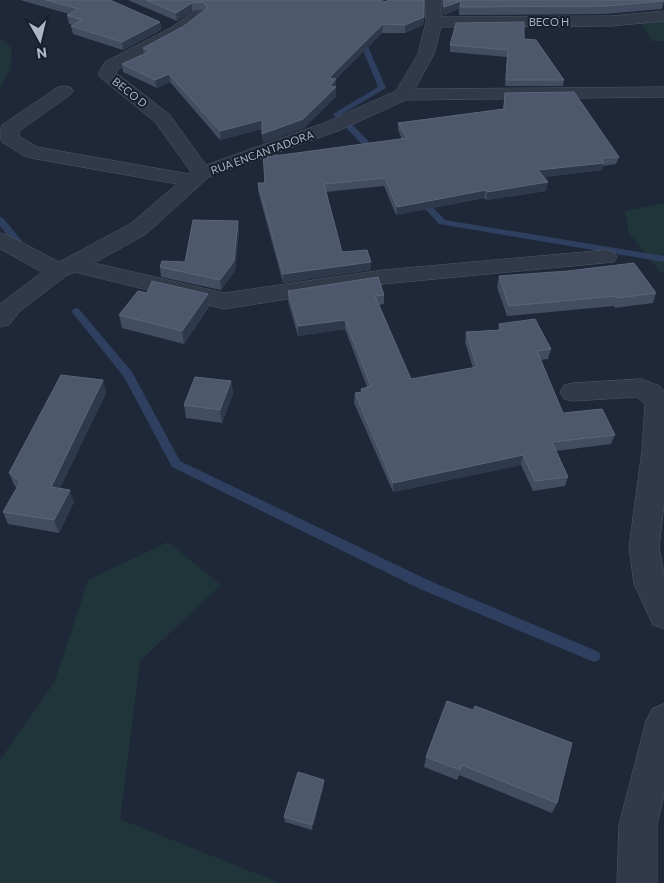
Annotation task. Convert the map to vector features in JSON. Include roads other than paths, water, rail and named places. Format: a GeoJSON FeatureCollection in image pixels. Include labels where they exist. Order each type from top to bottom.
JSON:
{"type":"FeatureCollection","features":[{"type":"Feature","properties":{"kind":"street","name":"BECO H"},"geometry":{"type":"LineString","coordinates":[[430,9],[611,21],[664,16]]}},
{"type":"Feature","properties":{"kind":"street"},"geometry":{"type":"LineString","coordinates":[[430,9],[426,54],[403,95],[664,92]]}},
{"type":"Feature","properties":{"kind":"street","name":"BECO D"},"geometry":{"type":"LineString","coordinates":[[198,177],[162,118],[106,74],[111,66],[178,30],[199,15]]}},
{"type":"Feature","properties":{"kind":"street"},"geometry":{"type":"LineString","coordinates":[[159,22],[178,30]]}},
{"type":"Feature","properties":{"kind":"street"},"geometry":{"type":"LineString","coordinates":[[64,91],[9,129],[9,138],[31,152],[198,177]]}},
{"type":"Feature","properties":{"kind":"street","name":"RUA ENCANTADORA"},"geometry":{"type":"LineString","coordinates":[[0,319],[12,306],[66,268],[138,229],[198,177],[331,128],[403,95]]}},
{"type":"Feature","properties":{"kind":"street"},"geometry":{"type":"LineString","coordinates":[[0,240],[66,268],[224,301],[383,277],[606,257]]}},
{"type":"Feature","properties":{"kind":"street"},"geometry":{"type":"LineString","coordinates":[[573,392],[641,388],[651,393],[658,403],[656,451],[644,547],[650,584],[664,615]]}},
{"type":"Feature","properties":{"kind":"street"},"geometry":{"type":"LineString","coordinates":[[637,883],[638,825],[664,721]]}},
{"type":"Feature","properties":{"kind":"waterway"},"geometry":{"type":"LineString","coordinates":[[360,35],[382,88],[337,114],[375,153]]}},
{"type":"Feature","properties":{"kind":"waterway"},"geometry":{"type":"LineString","coordinates":[[420,199],[442,222],[664,259]]}},
{"type":"Feature","properties":{"kind":"waterway"},"geometry":{"type":"LineString","coordinates":[[0,220],[24,249]]}},
{"type":"Feature","properties":{"kind":"waterway"},"geometry":{"type":"LineString","coordinates":[[76,311],[128,375],[176,464],[425,585],[594,656]]}}]}
